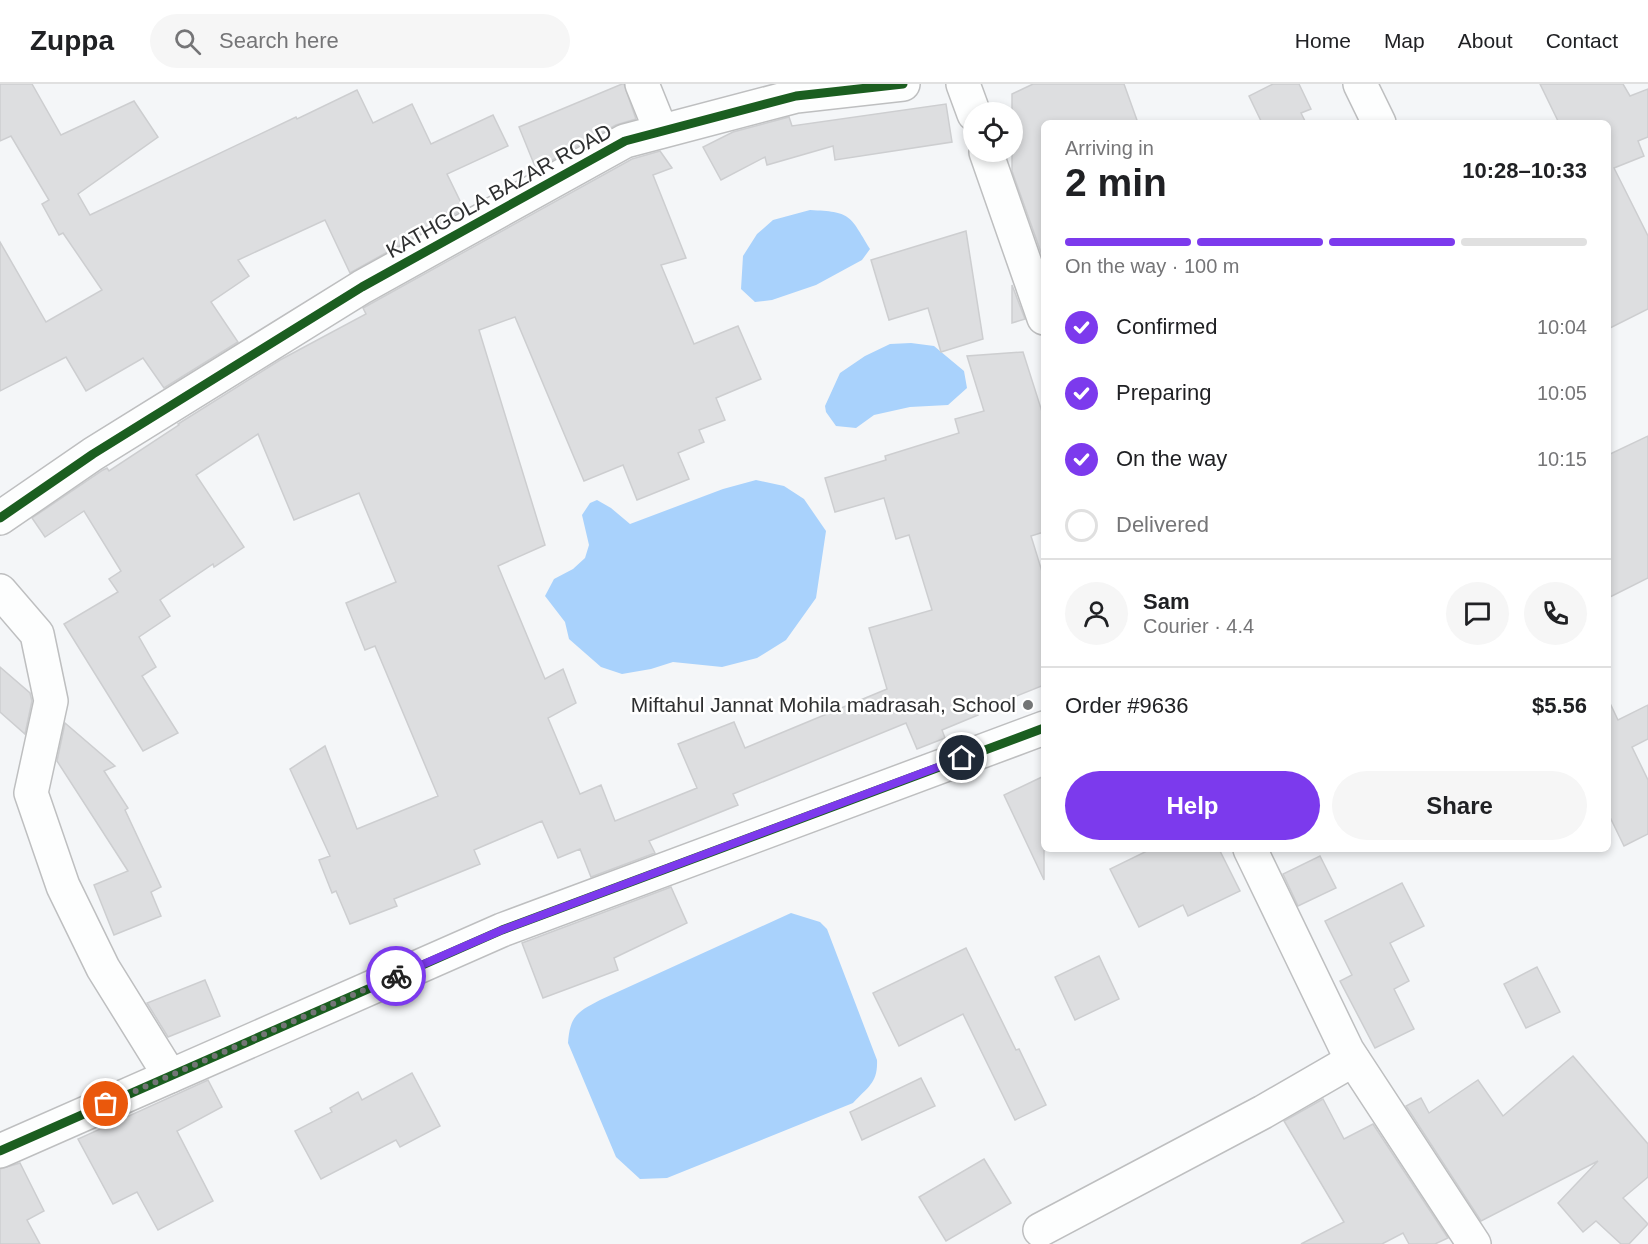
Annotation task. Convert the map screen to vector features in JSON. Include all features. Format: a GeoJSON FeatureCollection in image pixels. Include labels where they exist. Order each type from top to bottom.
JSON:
{"type":"FeatureCollection","features":[{"type":"Feature","properties":{"kind":"street"},"geometry":{"type":"LineString","coordinates":[[642,84],[661,131]]}},
{"type":"Feature","properties":{"kind":"street","name":"KATHGOLA BAZAR ROAD"},"geometry":{"type":"LineString","coordinates":[[0,518],[93,454],[362,287],[625,141],[796,96],[903,84]]}},
{"type":"Feature","properties":{"kind":"street"},"geometry":{"type":"LineString","coordinates":[[963,84],[970,102]]}},
{"type":"Feature","properties":{"kind":"street"},"geometry":{"type":"LineString","coordinates":[[1360,84],[1378,120]]}},
{"type":"Feature","properties":{"kind":"street"},"geometry":{"type":"LineString","coordinates":[[989,162],[1041,309]]}},
{"type":"Feature","properties":{"kind":"street"},"geometry":{"type":"LineString","coordinates":[[0,591],[37,634],[51,701],[31,793],[63,886],[103,968],[170,1077]]}},
{"type":"Feature","properties":{"kind":"street"},"geometry":{"type":"LineString","coordinates":[[0,1151],[502,930],[1041,729]]}},
{"type":"Feature","properties":{"kind":"street"},"geometry":{"type":"LineString","coordinates":[[1251,852],[1353,1060],[1474,1244]]}},
{"type":"Feature","properties":{"kind":"street"},"geometry":{"type":"LineString","coordinates":[[1040,1230],[1263,1112],[1353,1060]]}},
{"type":"Feature","properties":{"kind":"water"},"geometry":{"type":"Polygon","coordinates":[[[810,210],[834,212],[848,217],[858,228],[870,249],[862,260],[816,285],[772,300],[755,302],[741,289],[743,256],[757,234],[773,220],[810,210]]]}},
{"type":"Feature","properties":{"kind":"water"},"geometry":{"type":"Polygon","coordinates":[[[911,343],[934,346],[964,371],[967,388],[948,405],[910,407],[874,415],[856,428],[836,426],[826,412],[825,406],[840,373],[865,356],[890,344],[911,343]]]}},
{"type":"Feature","properties":{"kind":"water"},"geometry":{"type":"Polygon","coordinates":[[[756,480],[784,486],[804,499],[826,531],[816,598],[786,640],[757,658],[722,667],[673,662],[622,674],[601,667],[569,639],[565,622],[545,596],[554,579],[573,569],[585,558],[589,545],[582,515],[590,503],[597,500],[630,524],[723,489],[756,480]]]}},
{"type":"Feature","properties":{"kind":"water"},"geometry":{"type":"Polygon","coordinates":[[[791,913],[820,922],[827,929],[877,1060],[874,1079],[853,1103],[667,1178],[640,1179],[616,1157],[568,1043],[573,1021],[580,1012],[600,1000],[791,913]]]}},
{"type":"Feature","properties":{"kind":"building"},"geometry":{"type":"Polygon","coordinates":[[[0,84],[32,84],[61,135],[134,101],[158,137],[78,194],[90,215],[357,90],[373,123],[412,104],[431,144],[493,115],[508,146],[447,174],[464,209],[350,273],[325,220],[238,260],[249,276],[211,302],[238,342],[164,388],[143,358],[86,391],[66,357],[0,391],[0,242],[46,322],[102,290],[63,233],[59,235],[42,204],[49,200],[11,136],[0,141],[0,84]]]}},
{"type":"Feature","properties":{"kind":"building"},"geometry":{"type":"Polygon","coordinates":[[[624,84],[636,119],[616,125],[536,169],[519,127],[624,84]]]}},
{"type":"Feature","properties":{"kind":"building"},"geometry":{"type":"Polygon","coordinates":[[[1033,84],[1124,84],[1137,120],[1041,120],[1041,253],[1012,171],[1012,162],[1023,162],[1023,102],[1012,102],[1012,94],[1033,84]]]}},
{"type":"Feature","properties":{"kind":"building"},"geometry":{"type":"Polygon","coordinates":[[[1273,84],[1299,84],[1311,109],[1301,113],[1304,120],[1261,120],[1249,96],[1273,84]]]}},
{"type":"Feature","properties":{"kind":"building"},"geometry":{"type":"Polygon","coordinates":[[[1540,84],[1623,84],[1630,96],[1648,89],[1648,137],[1638,141],[1644,156],[1614,168],[1648,236],[1648,309],[1611,328],[1611,120],[1558,120],[1540,84]]]}},
{"type":"Feature","properties":{"kind":"building"},"geometry":{"type":"Polygon","coordinates":[[[946,104],[952,142],[835,160],[833,146],[767,165],[765,157],[721,180],[703,147],[733,132],[789,117],[792,126],[946,104]]]}},
{"type":"Feature","properties":{"kind":"building"},"geometry":{"type":"Polygon","coordinates":[[[660,151],[672,168],[653,175],[686,258],[661,265],[694,344],[738,326],[761,379],[716,398],[725,420],[699,430],[704,442],[678,453],[689,479],[637,500],[623,465],[584,481],[515,317],[479,330],[545,545],[498,566],[545,679],[563,669],[576,703],[548,718],[580,794],[601,785],[615,821],[697,788],[678,744],[734,722],[745,748],[887,689],[869,628],[932,610],[909,535],[896,539],[884,498],[835,512],[825,478],[886,460],[885,456],[959,433],[955,419],[984,411],[967,356],[1023,352],[1041,409],[1041,533],[1031,536],[1041,568],[1041,686],[977,712],[978,715],[942,730],[945,738],[917,749],[906,723],[733,794],[738,805],[649,841],[655,853],[591,877],[580,849],[558,858],[542,821],[474,850],[480,864],[394,899],[397,906],[350,924],[336,891],[332,893],[319,860],[330,856],[290,769],[325,746],[357,829],[438,796],[375,646],[365,650],[346,603],[396,582],[359,493],[294,520],[258,434],[196,475],[244,547],[214,567],[213,564],[160,600],[170,616],[139,637],[156,667],[142,676],[178,733],[143,751],[64,624],[118,592],[109,579],[121,571],[84,511],[45,537],[32,518],[103,470],[107,468],[109,471],[178,424],[280,360],[366,314],[363,308],[632,159],[660,151]]]}},
{"type":"Feature","properties":{"kind":"building"},"geometry":{"type":"Polygon","coordinates":[[[966,231],[983,339],[941,352],[928,308],[889,320],[871,260],[966,231]]]}},
{"type":"Feature","properties":{"kind":"building"},"geometry":{"type":"Polygon","coordinates":[[[1012,285],[1025,319],[1012,323],[1012,285]]]}},
{"type":"Feature","properties":{"kind":"building"},"geometry":{"type":"Polygon","coordinates":[[[1648,436],[1648,578],[1611,596],[1611,454],[1648,436]]]}},
{"type":"Feature","properties":{"kind":"building"},"geometry":{"type":"Polygon","coordinates":[[[0,667],[30,693],[32,701],[25,734],[0,712],[0,667]]]}},
{"type":"Feature","properties":{"kind":"building"},"geometry":{"type":"Polygon","coordinates":[[[1611,705],[1618,720],[1648,705],[1648,739],[1632,747],[1648,780],[1648,834],[1624,846],[1611,819],[1611,705]]]}},
{"type":"Feature","properties":{"kind":"building"},"geometry":{"type":"Polygon","coordinates":[[[65,723],[115,766],[104,771],[128,808],[125,810],[161,887],[151,892],[161,916],[114,935],[94,885],[128,871],[57,761],[65,723]]]}},
{"type":"Feature","properties":{"kind":"building"},"geometry":{"type":"Polygon","coordinates":[[[1041,777],[1041,852],[1044,852],[1044,880],[1004,795],[1041,777]]]}},
{"type":"Feature","properties":{"kind":"building"},"geometry":{"type":"Polygon","coordinates":[[[1145,852],[1220,852],[1240,891],[1188,916],[1183,905],[1139,927],[1110,869],[1145,852]]]}},
{"type":"Feature","properties":{"kind":"building"},"geometry":{"type":"Polygon","coordinates":[[[1320,856],[1336,888],[1298,906],[1283,874],[1320,856]]]}},
{"type":"Feature","properties":{"kind":"building"},"geometry":{"type":"Polygon","coordinates":[[[1402,883],[1424,926],[1390,943],[1409,981],[1394,989],[1414,1029],[1375,1048],[1340,981],[1352,975],[1325,921],[1402,883]]]}},
{"type":"Feature","properties":{"kind":"building"},"geometry":{"type":"Polygon","coordinates":[[[671,887],[687,923],[614,958],[618,970],[543,998],[522,943],[671,887]]]}},
{"type":"Feature","properties":{"kind":"building"},"geometry":{"type":"Polygon","coordinates":[[[966,948],[1046,1105],[1015,1120],[963,1014],[899,1046],[873,993],[966,948]]]}},
{"type":"Feature","properties":{"kind":"building"},"geometry":{"type":"Polygon","coordinates":[[[1099,956],[1119,999],[1075,1020],[1055,977],[1099,956]]]}},
{"type":"Feature","properties":{"kind":"building"},"geometry":{"type":"Polygon","coordinates":[[[1537,967],[1560,1012],[1526,1028],[1504,984],[1537,967]]]}},
{"type":"Feature","properties":{"kind":"building"},"geometry":{"type":"Polygon","coordinates":[[[205,980],[220,1016],[168,1037],[147,1003],[205,980]]]}},
{"type":"Feature","properties":{"kind":"building"},"geometry":{"type":"Polygon","coordinates":[[[1573,1056],[1648,1144],[1648,1177],[1623,1198],[1648,1224],[1629,1244],[1621,1244],[1596,1221],[1583,1232],[1558,1203],[1598,1161],[1481,1221],[1406,1106],[1421,1098],[1429,1113],[1478,1080],[1503,1116],[1573,1056]]]}},
{"type":"Feature","properties":{"kind":"building"},"geometry":{"type":"Polygon","coordinates":[[[412,1073],[440,1126],[400,1147],[396,1140],[321,1179],[295,1131],[332,1112],[330,1108],[358,1092],[362,1100],[412,1073]]]}},
{"type":"Feature","properties":{"kind":"building"},"geometry":{"type":"Polygon","coordinates":[[[921,1078],[935,1106],[862,1140],[850,1112],[921,1078]]]}},
{"type":"Feature","properties":{"kind":"building"},"geometry":{"type":"Polygon","coordinates":[[[208,1080],[222,1107],[177,1131],[213,1201],[158,1230],[137,1192],[113,1204],[78,1139],[208,1080]]]}},
{"type":"Feature","properties":{"kind":"building"},"geometry":{"type":"Polygon","coordinates":[[[1323,1099],[1344,1139],[1373,1124],[1448,1238],[1435,1244],[1409,1244],[1403,1233],[1382,1244],[1301,1244],[1344,1222],[1284,1121],[1323,1099]]]}},
{"type":"Feature","properties":{"kind":"building"},"geometry":{"type":"Polygon","coordinates":[[[984,1159],[1011,1203],[946,1241],[919,1197],[984,1159]]]}},
{"type":"Feature","properties":{"kind":"building"},"geometry":{"type":"Polygon","coordinates":[[[20,1163],[44,1211],[27,1220],[40,1244],[0,1244],[0,1169],[20,1163]]]}},
{"type":"Feature","properties":{"kind":"cycle path"},"geometry":{"type":"LineString","coordinates":[[0,518],[93,454],[362,287],[625,141],[796,96],[903,84]]}},
{"type":"Feature","properties":{"kind":"cycle path"},"geometry":{"type":"LineString","coordinates":[[0,1151],[502,930],[1041,729]]}},
{"type":"Feature","properties":{"kind":"way so far"},"geometry":{"type":"LineString","coordinates":[[106,1104],[396,976]]}},
{"type":"Feature","properties":{"kind":"place","name":"Miftahul Jannat Mohila madrasah, School"},"geometry":{"type":"Point","coordinates":[1028,705]}},
{"type":"Feature","properties":{"kind":"route"},"geometry":{"type":"LineString","coordinates":[[396,976],[502,930],[962,758]]}}]}
